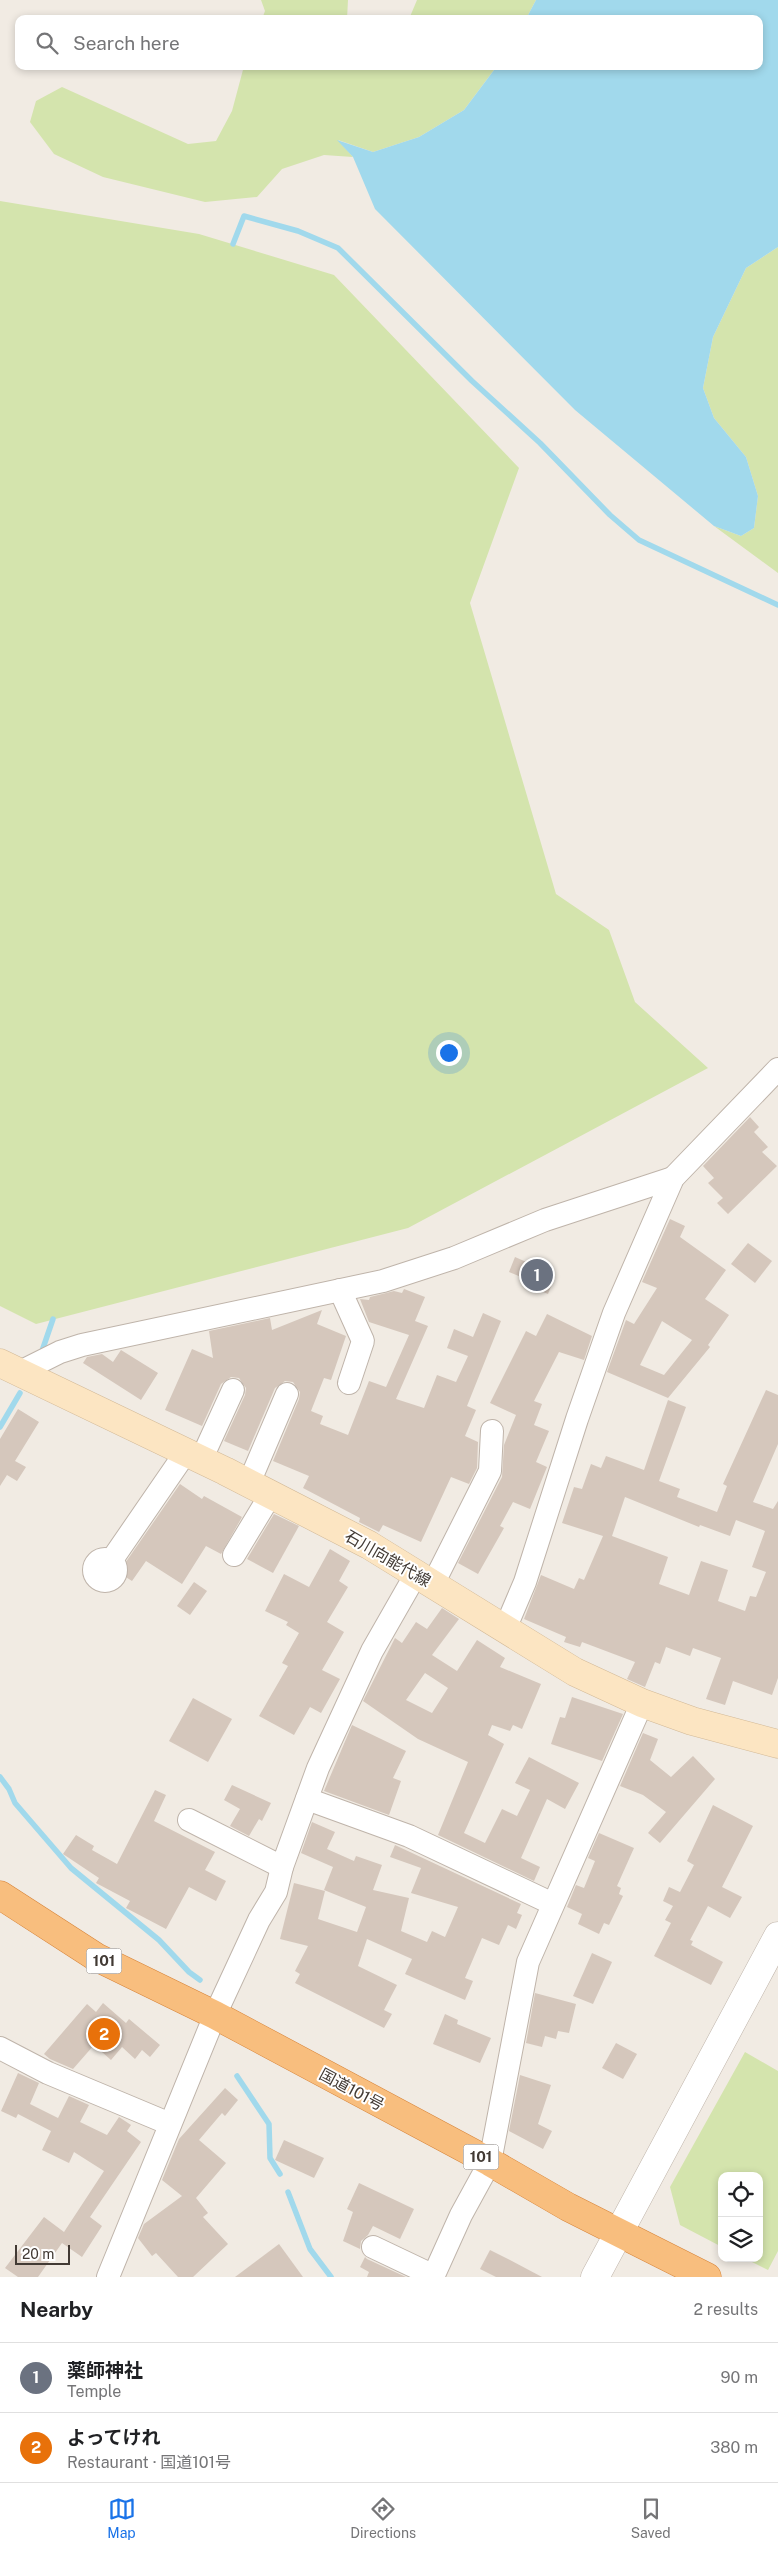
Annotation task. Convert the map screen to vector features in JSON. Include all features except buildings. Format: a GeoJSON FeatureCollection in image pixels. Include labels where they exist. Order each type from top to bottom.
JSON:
{"type":"FeatureCollection","features":[{"type":"Feature","properties":{"kind":"highway","name":"国道101号"},"geometry":{"type":"LineString","coordinates":[[0,1895],[96,1957],[215,2015],[490,2162],[568,2207],[707,2277]]}},
{"type":"Feature","properties":{"kind":"main road","name":"石川向能代線"},"geometry":{"type":"LineString","coordinates":[[10,1368],[194,1456],[369,1545],[575,1672],[642,1703],[692,1721],[778,1744]]}},
{"type":"Feature","properties":{"kind":"street"},"geometry":{"type":"LineString","coordinates":[[505,1629],[525,1582],[614,1313],[673,1178],[778,1068]]}},
{"type":"Feature","properties":{"kind":"street"},"geometry":{"type":"LineString","coordinates":[[10,1368],[82,1345],[383,1281],[454,1258],[545,1220],[673,1178]]}},
{"type":"Feature","properties":{"kind":"street"},"geometry":{"type":"LineString","coordinates":[[340,1290],[363,1342],[349,1383]]}},
{"type":"Feature","properties":{"kind":"street"},"geometry":{"type":"LineString","coordinates":[[111,1561],[194,1456],[233,1390]]}},
{"type":"Feature","properties":{"kind":"street"},"geometry":{"type":"LineString","coordinates":[[234,1555],[260,1489],[287,1394]]}},
{"type":"Feature","properties":{"kind":"street"},"geometry":{"type":"LineString","coordinates":[[108,2277],[215,2015],[259,1920],[276,1892],[282,1867],[318,1768],[372,1651],[425,1579],[490,1471],[492,1431]]}},
{"type":"Feature","properties":{"kind":"street"},"geometry":{"type":"LineString","coordinates":[[373,2247],[434,2276],[461,2215],[490,2162],[528,1962],[642,1703]]}},
{"type":"Feature","properties":{"kind":"street"},"geometry":{"type":"LineString","coordinates":[[307,1799],[410,1836],[553,1904]]}},
{"type":"Feature","properties":{"kind":"street"},"geometry":{"type":"LineString","coordinates":[[190,1820],[282,1867]]}},
{"type":"Feature","properties":{"kind":"street"},"geometry":{"type":"LineString","coordinates":[[595,2277],[778,1938]]}},
{"type":"Feature","properties":{"kind":"street"},"geometry":{"type":"LineString","coordinates":[[0,2048],[48,2073],[170,2124]]}},
{"type":"Feature","properties":{"kind":"green space"},"geometry":{"type":"Polygon","coordinates":[[[261,0],[348,0],[347,15],[264,15],[265,11],[261,0]]]}},
{"type":"Feature","properties":{"kind":"green space"},"geometry":{"type":"Polygon","coordinates":[[[417,0],[536,0],[528,15],[411,15],[417,0]]]}},
{"type":"Feature","properties":{"kind":"green space"},"geometry":{"type":"Polygon","coordinates":[[[243,70],[494,70],[464,110],[419,137],[373,152],[338,140],[353,157],[324,155],[282,169],[257,197],[205,202],[103,177],[54,154],[30,122],[36,101],[62,87],[188,144],[216,141],[232,111],[243,70]]]}},
{"type":"Feature","properties":{"kind":"green space"},"geometry":{"type":"Polygon","coordinates":[[[0,201],[199,234],[334,275],[519,468],[470,603],[556,894],[609,930],[635,1002],[708,1068],[408,1228],[36,1324],[0,1306],[0,201]]]}},
{"type":"Feature","properties":{"kind":"green space"},"geometry":{"type":"Polygon","coordinates":[[[778,247],[778,573],[714,526],[741,536],[754,528],[758,496],[746,457],[714,418],[703,388],[713,337],[746,268],[778,247]]]}},
{"type":"Feature","properties":{"kind":"green space"},"geometry":{"type":"Polygon","coordinates":[[[745,2052],[778,2071],[778,2251],[768,2270],[752,2262],[763,2262],[763,2172],[718,2172],[718,2245],[680,2225],[670,2187],[745,2052]]]}},
{"type":"Feature","properties":{"kind":"water"},"geometry":{"type":"Polygon","coordinates":[[[536,0],[778,0],[778,247],[746,268],[713,337],[703,388],[714,418],[746,457],[758,496],[754,528],[741,536],[714,526],[575,410],[375,209],[353,157],[337,140],[373,152],[419,137],[464,110],[494,70],[763,70],[763,15],[528,15],[536,0]]]}},
{"type":"Feature","properties":{"kind":"waterway"},"geometry":{"type":"LineString","coordinates":[[233,244],[244,216],[298,231],[338,248],[472,381],[540,443],[610,515],[639,540],[778,605]]}},
{"type":"Feature","properties":{"kind":"waterway"},"geometry":{"type":"LineString","coordinates":[[42,1351],[53,1319]]}},
{"type":"Feature","properties":{"kind":"waterway"},"geometry":{"type":"LineString","coordinates":[[0,1427],[20,1393]]}},
{"type":"Feature","properties":{"kind":"waterway"},"geometry":{"type":"LineString","coordinates":[[0,1777],[9,1789],[15,1803],[71,1868],[159,1940],[189,1972],[200,1980]]}},
{"type":"Feature","properties":{"kind":"waterway"},"geometry":{"type":"LineString","coordinates":[[237,2076],[269,2124],[270,2158],[280,2174]]}},
{"type":"Feature","properties":{"kind":"waterway"},"geometry":{"type":"LineString","coordinates":[[288,2192],[310,2249],[331,2277]]}},
{"type":"Feature","properties":{"kind":"place","name":"薬師神社"},"geometry":{"type":"Point","coordinates":[537,1275]}},
{"type":"Feature","properties":{"kind":"place","name":"よってけれ"},"geometry":{"type":"Point","coordinates":[104,2034]}}]}
